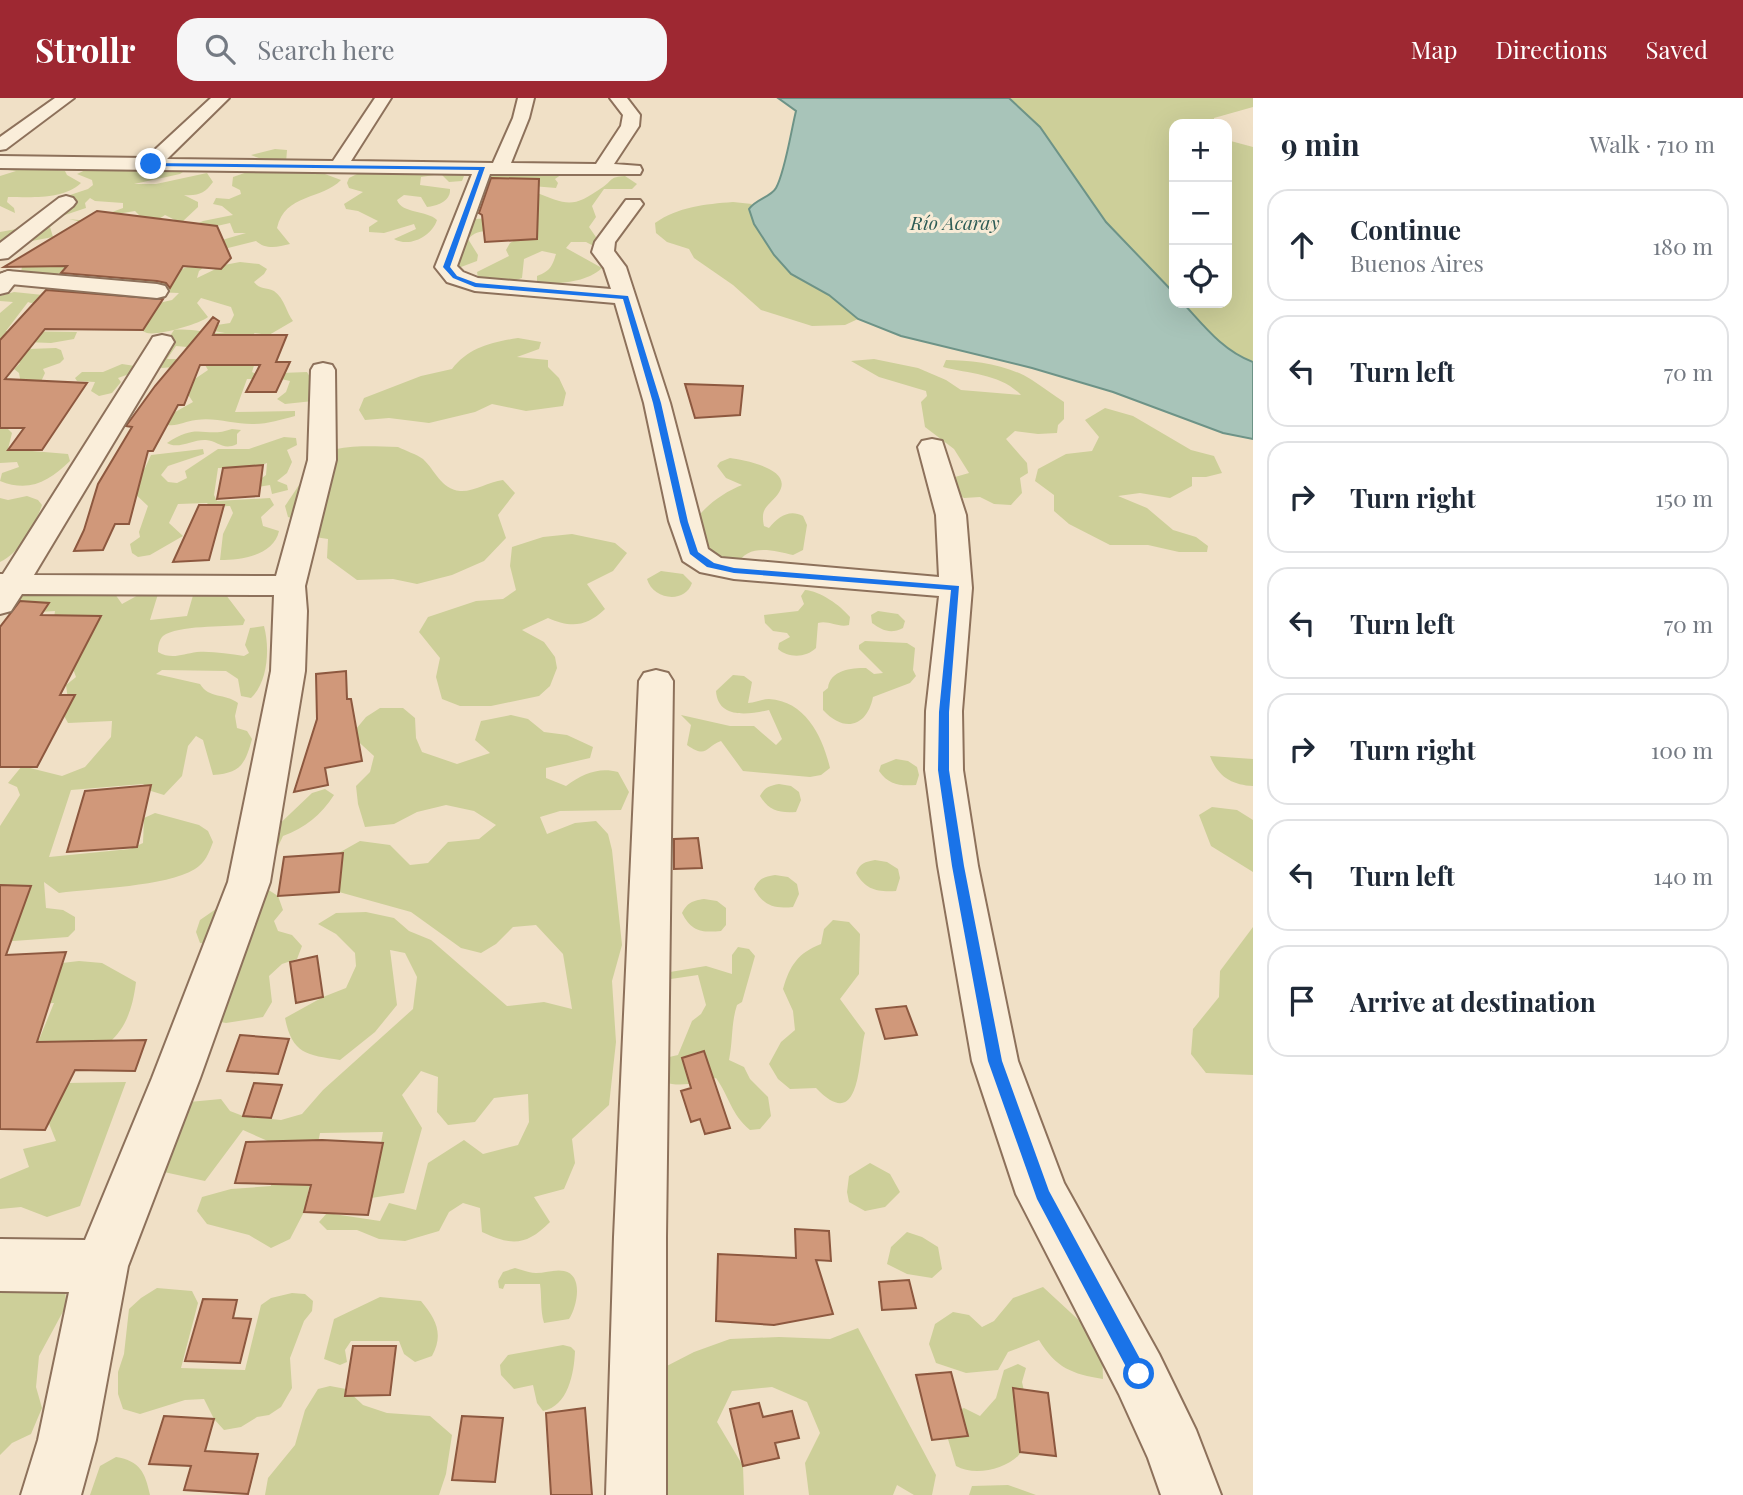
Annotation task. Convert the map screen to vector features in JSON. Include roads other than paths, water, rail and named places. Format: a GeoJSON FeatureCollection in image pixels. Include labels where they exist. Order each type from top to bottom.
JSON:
{"type":"FeatureCollection","features":[{"type":"Feature","properties":{"kind":"street"},"geometry":{"type":"LineString","coordinates":[[1,148],[66,98]]}},
{"type":"Feature","properties":{"kind":"street"},"geometry":{"type":"LineString","coordinates":[[151,164],[221,98]]}},
{"type":"Feature","properties":{"kind":"street"},"geometry":{"type":"LineString","coordinates":[[338,167],[383,98]]}},
{"type":"Feature","properties":{"kind":"street"},"geometry":{"type":"LineString","coordinates":[[526,98],[521,118],[491,168],[446,267],[455,277],[475,285],[625,297]]}},
{"type":"Feature","properties":{"kind":"street"},"geometry":{"type":"LineString","coordinates":[[602,169],[630,126],[632,115],[618,98]]}},
{"type":"Feature","properties":{"kind":"street"},"geometry":{"type":"LineString","coordinates":[[1,148],[151,164],[633,170]]}},
{"type":"Feature","properties":{"kind":"street"},"geometry":{"type":"LineString","coordinates":[[0,253],[66,202]]}},
{"type":"Feature","properties":{"kind":"street"},"geometry":{"type":"LineString","coordinates":[[633,204],[605,242],[603,252],[615,267],[657,403],[694,554],[711,565],[734,570],[956,588]]}},
{"type":"Feature","properties":{"kind":"street"},"geometry":{"type":"LineString","coordinates":[[123,288],[142,270]]}},
{"type":"Feature","properties":{"kind":"street"},"geometry":{"type":"LineString","coordinates":[[3,280],[157,291]]}},
{"type":"Feature","properties":{"kind":"street"},"geometry":{"type":"LineString","coordinates":[[4,591],[162,342]]}},
{"type":"Feature","properties":{"kind":"street"},"geometry":{"type":"LineString","coordinates":[[51,1495],[67,1440],[101,1266],[176,1078],[249,882],[288,671],[291,611],[289,586],[322,460],[323,370]]}},
{"type":"Feature","properties":{"kind":"street"},"geometry":{"type":"LineString","coordinates":[[932,447],[951,515],[956,588],[944,712],[944,770],[958,866],[995,1061],[1042,1194],[1139,1374],[1175,1451],[1191,1495]]}},
{"type":"Feature","properties":{"kind":"street"},"geometry":{"type":"LineString","coordinates":[[4,591],[289,586]]}},
{"type":"Feature","properties":{"kind":"street"},"geometry":{"type":"LineString","coordinates":[[636,1495],[656,681]]}},
{"type":"Feature","properties":{"kind":"street"},"geometry":{"type":"LineString","coordinates":[[0,1265],[101,1266]]}},
{"type":"Feature","properties":{"kind":"water","name":"Río Acaray"},"geometry":{"type":"Polygon","coordinates":[[[778,98],[1009,98],[1040,127],[1106,222],[1169,288],[1169,308],[1187,308],[1223,345],[1253,362],[1253,439],[1223,433],[1113,392],[1032,368],[901,336],[858,319],[829,295],[791,274],[774,255],[754,224],[749,209],[776,188],[785,162],[796,111],[778,98]]]}}]}
